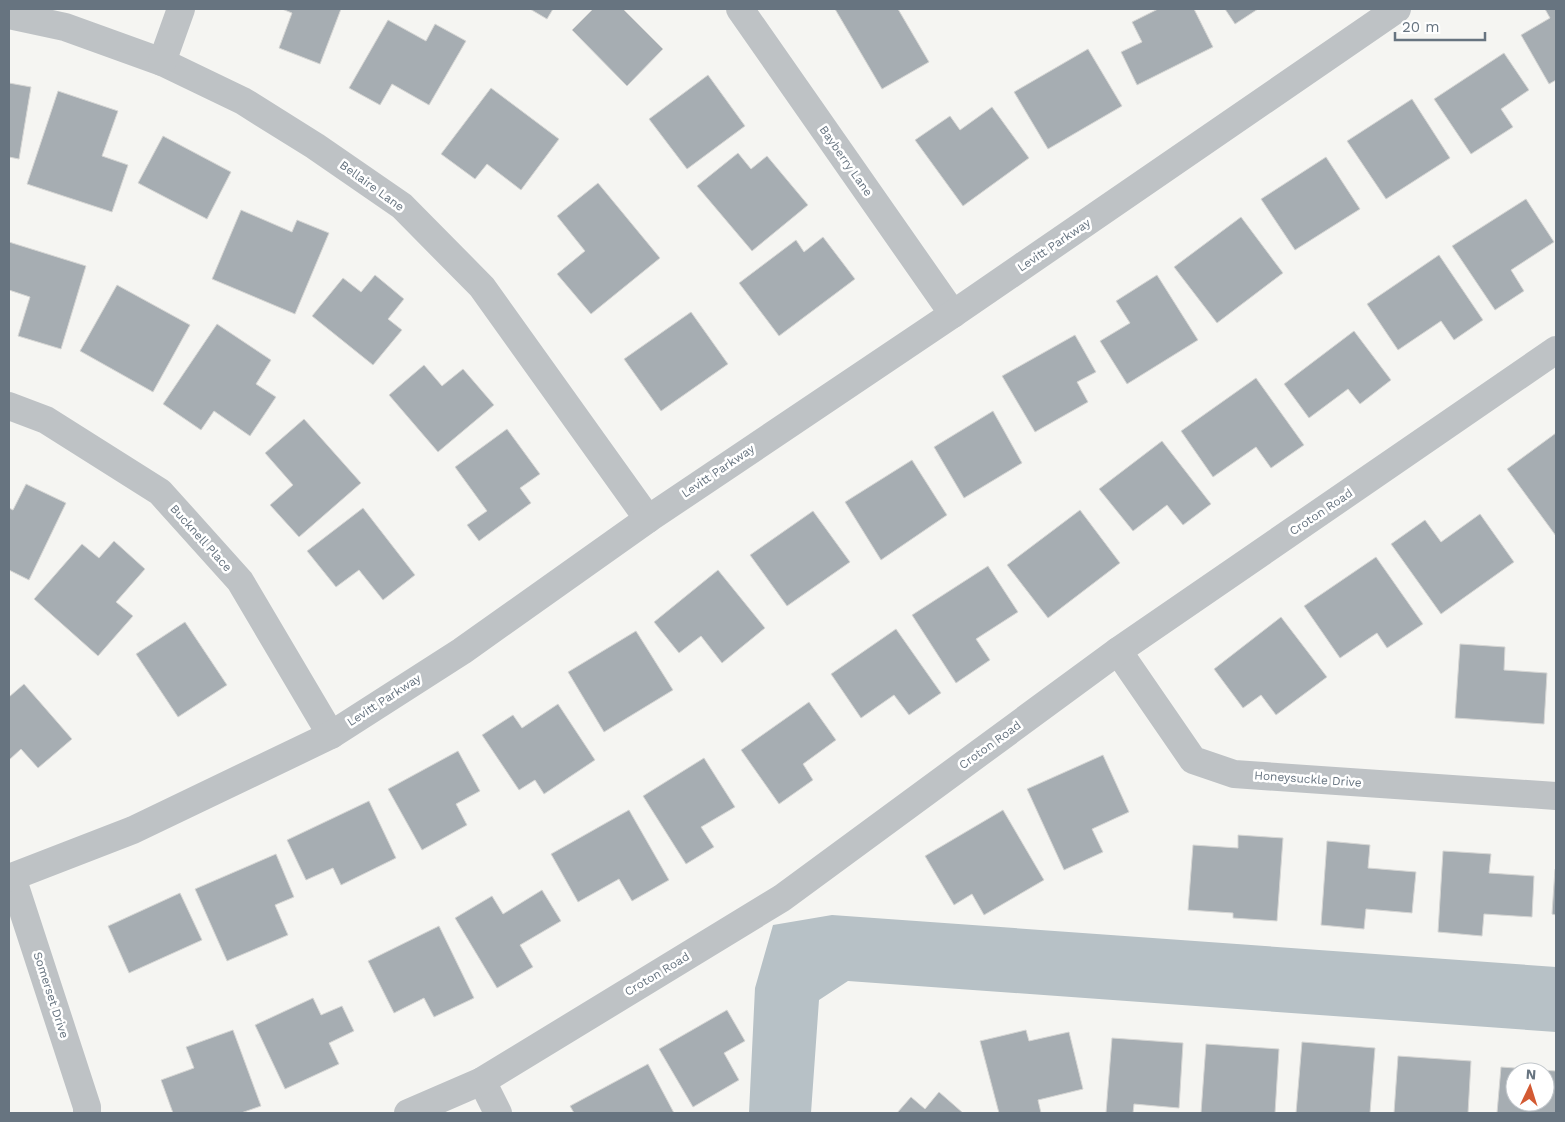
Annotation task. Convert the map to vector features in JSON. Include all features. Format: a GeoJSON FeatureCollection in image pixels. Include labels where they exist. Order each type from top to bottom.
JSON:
{"type":"FeatureCollection","features":[{"type":"Feature","properties":{"kind":"street"},"geometry":{"type":"LineString","coordinates":[[162,62],[181,9]]}},
{"type":"Feature","properties":{"kind":"street","name":"Bayberry Lane"},"geometry":{"type":"LineString","coordinates":[[740,9],[953,314]]}},
{"type":"Feature","properties":{"kind":"street","name":"Levitt Parkway"},"geometry":{"type":"LineString","coordinates":[[11,878],[133,830],[331,735],[462,650],[648,518],[953,314],[1398,9]]}},
{"type":"Feature","properties":{"kind":"street","name":"Bellaire Lane"},"geometry":{"type":"LineString","coordinates":[[9,15],[65,27],[162,62],[251,106],[315,146],[402,206],[482,287],[648,518]]}},
{"type":"Feature","properties":{"kind":"street","name":"Croton Road"},"geometry":{"type":"LineString","coordinates":[[408,1113],[482,1081],[782,898],[1118,651],[1556,350]]}},
{"type":"Feature","properties":{"kind":"street","name":"Bucknell Place"},"geometry":{"type":"LineString","coordinates":[[9,406],[46,420],[160,492],[240,581],[331,735]]}},
{"type":"Feature","properties":{"kind":"street","name":"Honeysuckle Drive"},"geometry":{"type":"LineString","coordinates":[[1118,651],[1193,760],[1234,774],[1556,796]]}},
{"type":"Feature","properties":{"kind":"street","name":"Somerset Drive"},"geometry":{"type":"LineString","coordinates":[[11,878],[87,1107],[87,1113]]}},
{"type":"Feature","properties":{"kind":"street"},"geometry":{"type":"LineString","coordinates":[[482,1081],[498,1113]]}},
{"type":"Feature","properties":{"kind":"shaded area"},"geometry":{"type":"Polygon","coordinates":[[[832,915],[1556,967],[1556,1032],[848,981],[819,1000],[811,1113],[749,1113],[755,988],[773,925],[832,915]]]}},
{"type":"Feature","properties":{"kind":"building"},"geometry":{"type":"Polygon","coordinates":[[[282,9],[341,9],[320,64],[279,48],[292,13],[282,9]]]}},
{"type":"Feature","properties":{"kind":"building"},"geometry":{"type":"Polygon","coordinates":[[[530,9],[553,9],[547,19],[530,9]]]}},
{"type":"Feature","properties":{"kind":"building"},"geometry":{"type":"Polygon","coordinates":[[[593,9],[623,9],[663,49],[627,86],[572,30],[593,9]]]}},
{"type":"Feature","properties":{"kind":"building"},"geometry":{"type":"Polygon","coordinates":[[[835,9],[898,9],[929,62],[882,89],[835,9]]]}},
{"type":"Feature","properties":{"kind":"building"},"geometry":{"type":"Polygon","coordinates":[[[1158,9],[1194,9],[1213,47],[1137,85],[1121,52],[1142,42],[1132,22],[1158,9]]]}},
{"type":"Feature","properties":{"kind":"building"},"geometry":{"type":"Polygon","coordinates":[[[1225,9],[1258,9],[1235,24],[1225,9]]]}},
{"type":"Feature","properties":{"kind":"building"},"geometry":{"type":"Polygon","coordinates":[[[1545,9],[1556,9],[1556,80],[1549,84],[1521,35],[1550,18],[1545,9]]]}},
{"type":"Feature","properties":{"kind":"building"},"geometry":{"type":"Polygon","coordinates":[[[388,20],[426,41],[435,24],[466,41],[429,105],[392,84],[380,105],[349,88],[388,20]]]}},
{"type":"Feature","properties":{"kind":"building"},"geometry":{"type":"Polygon","coordinates":[[[1088,49],[1122,106],[1048,149],[1014,92],[1088,49]]]}},
{"type":"Feature","properties":{"kind":"building"},"geometry":{"type":"Polygon","coordinates":[[[1504,53],[1529,90],[1501,109],[1513,127],[1471,154],[1434,99],[1504,53]]]}},
{"type":"Feature","properties":{"kind":"building"},"geometry":{"type":"Polygon","coordinates":[[[708,75],[745,126],[687,169],[649,119],[708,75]]]}},
{"type":"Feature","properties":{"kind":"building"},"geometry":{"type":"Polygon","coordinates":[[[9,83],[31,87],[19,159],[9,157],[9,83]]]}},
{"type":"Feature","properties":{"kind":"building"},"geometry":{"type":"Polygon","coordinates":[[[491,88],[559,139],[521,190],[487,164],[475,179],[441,154],[491,88]]]}},
{"type":"Feature","properties":{"kind":"building"},"geometry":{"type":"Polygon","coordinates":[[[58,91],[118,111],[102,156],[128,165],[112,212],[27,184],[58,91]]]}},
{"type":"Feature","properties":{"kind":"building"},"geometry":{"type":"Polygon","coordinates":[[[1412,99],[1450,158],[1386,199],[1347,141],[1412,99]]]}},
{"type":"Feature","properties":{"kind":"building"},"geometry":{"type":"Polygon","coordinates":[[[992,107],[1029,158],[963,206],[915,140],[950,116],[960,130],[992,107]]]}},
{"type":"Feature","properties":{"kind":"building"},"geometry":{"type":"Polygon","coordinates":[[[163,136],[231,172],[207,219],[138,183],[163,136]]]}},
{"type":"Feature","properties":{"kind":"building"},"geometry":{"type":"Polygon","coordinates":[[[738,153],[751,169],[767,156],[808,205],[752,251],[697,186],[738,153]]]}},
{"type":"Feature","properties":{"kind":"building"},"geometry":{"type":"Polygon","coordinates":[[[1326,157],[1360,209],[1295,250],[1261,199],[1326,157]]]}},
{"type":"Feature","properties":{"kind":"building"},"geometry":{"type":"Polygon","coordinates":[[[598,183],[660,258],[591,314],[557,274],[585,251],[557,216],[598,183]]]}},
{"type":"Feature","properties":{"kind":"building"},"geometry":{"type":"Polygon","coordinates":[[[1526,199],[1554,242],[1511,270],[1524,291],[1495,310],[1452,246],[1526,199]]]}},
{"type":"Feature","properties":{"kind":"building"},"geometry":{"type":"Polygon","coordinates":[[[241,210],[292,232],[297,220],[329,233],[295,314],[212,279],[241,210]]]}},
{"type":"Feature","properties":{"kind":"building"},"geometry":{"type":"Polygon","coordinates":[[[1241,217],[1283,273],[1217,323],[1174,267],[1241,217]]]}},
{"type":"Feature","properties":{"kind":"building"},"geometry":{"type":"Polygon","coordinates":[[[823,237],[855,279],[779,336],[739,283],[796,240],[804,252],[823,237]]]}},
{"type":"Feature","properties":{"kind":"building"},"geometry":{"type":"Polygon","coordinates":[[[9,242],[86,266],[61,349],[18,336],[30,297],[9,290],[9,242]]]}},
{"type":"Feature","properties":{"kind":"building"},"geometry":{"type":"Polygon","coordinates":[[[1439,255],[1483,320],[1454,340],[1441,321],[1398,350],[1367,304],[1439,255]]]}},
{"type":"Feature","properties":{"kind":"building"},"geometry":{"type":"Polygon","coordinates":[[[375,275],[404,299],[388,319],[402,330],[373,365],[312,316],[343,278],[361,292],[375,275]]]}},
{"type":"Feature","properties":{"kind":"building"},"geometry":{"type":"Polygon","coordinates":[[[1157,275],[1198,340],[1127,384],[1100,341],[1130,323],[1116,301],[1157,275]]]}},
{"type":"Feature","properties":{"kind":"building"},"geometry":{"type":"Polygon","coordinates":[[[117,285],[190,325],[153,392],[80,351],[117,285]]]}},
{"type":"Feature","properties":{"kind":"building"},"geometry":{"type":"Polygon","coordinates":[[[691,312],[728,364],[661,411],[624,359],[691,312]]]}},
{"type":"Feature","properties":{"kind":"building"},"geometry":{"type":"Polygon","coordinates":[[[217,324],[271,360],[256,384],[276,397],[250,436],[214,411],[201,430],[163,404],[217,324]]]}},
{"type":"Feature","properties":{"kind":"building"},"geometry":{"type":"Polygon","coordinates":[[[1354,331],[1391,380],[1360,404],[1348,389],[1309,418],[1284,384],[1354,331]]]}},
{"type":"Feature","properties":{"kind":"building"},"geometry":{"type":"Polygon","coordinates":[[[1075,335],[1096,372],[1077,382],[1088,402],[1035,432],[1002,376],[1075,335]]]}},
{"type":"Feature","properties":{"kind":"building"},"geometry":{"type":"Polygon","coordinates":[[[424,365],[442,386],[463,369],[494,405],[438,452],[389,395],[424,365]]]}},
{"type":"Feature","properties":{"kind":"building"},"geometry":{"type":"Polygon","coordinates":[[[1256,378],[1304,445],[1271,468],[1256,447],[1213,477],[1181,431],[1256,378]]]}},
{"type":"Feature","properties":{"kind":"building"},"geometry":{"type":"Polygon","coordinates":[[[993,411],[1022,463],[964,498],[934,447],[993,411]]]}},
{"type":"Feature","properties":{"kind":"building"},"geometry":{"type":"Polygon","coordinates":[[[304,419],[361,483],[299,537],[270,505],[293,485],[265,453],[304,419]]]}},
{"type":"Feature","properties":{"kind":"building"},"geometry":{"type":"Polygon","coordinates":[[[507,429],[540,474],[520,488],[531,503],[479,541],[467,525],[487,511],[455,467],[507,429]]]}},
{"type":"Feature","properties":{"kind":"building"},"geometry":{"type":"Polygon","coordinates":[[[1556,433],[1556,536],[1507,469],[1556,433]]]}},
{"type":"Feature","properties":{"kind":"building"},"geometry":{"type":"Polygon","coordinates":[[[1162,441],[1211,504],[1183,525],[1167,505],[1133,531],[1099,489],[1162,441]]]}},
{"type":"Feature","properties":{"kind":"building"},"geometry":{"type":"Polygon","coordinates":[[[912,460],[947,515],[881,560],[845,502],[912,460]]]}},
{"type":"Feature","properties":{"kind":"building"},"geometry":{"type":"Polygon","coordinates":[[[26,484],[66,503],[29,580],[9,570],[9,508],[13,510],[26,484]]]}},
{"type":"Feature","properties":{"kind":"building"},"geometry":{"type":"Polygon","coordinates":[[[363,508],[415,575],[383,600],[359,570],[336,587],[307,551],[363,508]]]}},
{"type":"Feature","properties":{"kind":"building"},"geometry":{"type":"Polygon","coordinates":[[[1080,510],[1120,563],[1048,618],[1007,565],[1080,510]]]}},
{"type":"Feature","properties":{"kind":"building"},"geometry":{"type":"Polygon","coordinates":[[[813,511],[850,562],[787,606],[750,555],[813,511]]]}},
{"type":"Feature","properties":{"kind":"building"},"geometry":{"type":"Polygon","coordinates":[[[1480,514],[1514,562],[1441,614],[1391,544],[1425,520],[1441,542],[1480,514]]]}},
{"type":"Feature","properties":{"kind":"building"},"geometry":{"type":"Polygon","coordinates":[[[114,541],[145,569],[116,602],[133,616],[98,656],[34,599],[82,544],[99,558],[114,541]]]}},
{"type":"Feature","properties":{"kind":"building"},"geometry":{"type":"Polygon","coordinates":[[[1376,557],[1423,624],[1387,648],[1377,633],[1340,658],[1304,606],[1376,557]]]}},
{"type":"Feature","properties":{"kind":"building"},"geometry":{"type":"Polygon","coordinates":[[[988,566],[1018,612],[976,639],[990,660],[956,683],[912,615],[988,566]]]}},
{"type":"Feature","properties":{"kind":"building"},"geometry":{"type":"Polygon","coordinates":[[[718,570],[765,628],[722,663],[701,636],[679,653],[654,622],[718,570]]]}},
{"type":"Feature","properties":{"kind":"building"},"geometry":{"type":"Polygon","coordinates":[[[1281,617],[1327,677],[1276,715],[1261,695],[1243,708],[1214,669],[1281,617]]]}},
{"type":"Feature","properties":{"kind":"building"},"geometry":{"type":"Polygon","coordinates":[[[185,622],[227,685],[178,717],[136,654],[185,622]]]}},
{"type":"Feature","properties":{"kind":"building"},"geometry":{"type":"Polygon","coordinates":[[[896,629],[941,693],[909,715],[894,695],[861,718],[831,674],[896,629]]]}},
{"type":"Feature","properties":{"kind":"building"},"geometry":{"type":"Polygon","coordinates":[[[636,631],[673,690],[604,732],[568,672],[636,631]]]}},
{"type":"Feature","properties":{"kind":"building"},"geometry":{"type":"Polygon","coordinates":[[[1460,644],[1505,647],[1504,670],[1547,673],[1544,724],[1455,718],[1460,644]]]}},
{"type":"Feature","properties":{"kind":"building"},"geometry":{"type":"Polygon","coordinates":[[[24,684],[72,739],[38,768],[21,749],[9,760],[9,697],[24,684]]]}},
{"type":"Feature","properties":{"kind":"building"},"geometry":{"type":"Polygon","coordinates":[[[809,702],[836,740],[803,764],[813,780],[779,804],[741,750],[809,702]]]}},
{"type":"Feature","properties":{"kind":"building"},"geometry":{"type":"Polygon","coordinates":[[[558,704],[595,760],[544,794],[535,780],[519,790],[482,735],[513,715],[522,728],[558,704]]]}},
{"type":"Feature","properties":{"kind":"building"},"geometry":{"type":"Polygon","coordinates":[[[458,751],[480,791],[456,804],[467,825],[422,850],[388,789],[458,751]]]}},
{"type":"Feature","properties":{"kind":"building"},"geometry":{"type":"Polygon","coordinates":[[[1103,755],[1129,812],[1092,829],[1103,852],[1064,870],[1027,789],[1103,755]]]}},
{"type":"Feature","properties":{"kind":"building"},"geometry":{"type":"Polygon","coordinates":[[[704,758],[735,807],[701,827],[714,847],[686,864],[643,796],[704,758]]]}},
{"type":"Feature","properties":{"kind":"building"},"geometry":{"type":"Polygon","coordinates":[[[369,801],[396,858],[341,885],[333,868],[306,880],[287,840],[369,801]]]}},
{"type":"Feature","properties":{"kind":"building"},"geometry":{"type":"Polygon","coordinates":[[[629,810],[669,880],[632,901],[619,879],[578,902],[551,854],[629,810]]]}},
{"type":"Feature","properties":{"kind":"building"},"geometry":{"type":"Polygon","coordinates":[[[1003,810],[1044,880],[984,915],[972,894],[954,905],[925,856],[1003,810]]]}},
{"type":"Feature","properties":{"kind":"building"},"geometry":{"type":"Polygon","coordinates":[[[1238,835],[1283,838],[1277,921],[1233,918],[1233,913],[1188,910],[1193,845],[1238,848],[1238,835]]]}},
{"type":"Feature","properties":{"kind":"building"},"geometry":{"type":"Polygon","coordinates":[[[1327,841],[1370,845],[1368,868],[1416,872],[1412,913],[1366,909],[1364,929],[1321,925],[1327,841]]]}},
{"type":"Feature","properties":{"kind":"building"},"geometry":{"type":"Polygon","coordinates":[[[1443,851],[1491,854],[1489,873],[1534,876],[1532,917],[1484,914],[1482,936],[1438,932],[1443,851]]]}},
{"type":"Feature","properties":{"kind":"building"},"geometry":{"type":"Polygon","coordinates":[[[276,854],[294,897],[275,905],[288,935],[227,961],[195,889],[276,854]]]}},
{"type":"Feature","properties":{"kind":"building"},"geometry":{"type":"Polygon","coordinates":[[[1556,870],[1556,915],[1552,914],[1556,870]]]}},
{"type":"Feature","properties":{"kind":"building"},"geometry":{"type":"Polygon","coordinates":[[[542,890],[561,921],[520,945],[533,967],[497,988],[455,918],[492,896],[503,914],[542,890]]]}},
{"type":"Feature","properties":{"kind":"building"},"geometry":{"type":"Polygon","coordinates":[[[180,893],[202,940],[129,973],[108,926],[180,893]]]}},
{"type":"Feature","properties":{"kind":"building"},"geometry":{"type":"Polygon","coordinates":[[[439,926],[474,998],[434,1017],[424,998],[394,1013],[368,961],[439,926]]]}},
{"type":"Feature","properties":{"kind":"building"},"geometry":{"type":"Polygon","coordinates":[[[313,998],[321,1015],[342,1006],[354,1031],[329,1043],[339,1064],[285,1089],[255,1025],[313,998]]]}},
{"type":"Feature","properties":{"kind":"building"},"geometry":{"type":"Polygon","coordinates":[[[727,1010],[745,1041],[724,1053],[739,1080],[693,1107],[659,1049],[727,1010]]]}},
{"type":"Feature","properties":{"kind":"building"},"geometry":{"type":"Polygon","coordinates":[[[233,1030],[261,1106],[241,1113],[173,1113],[161,1080],[194,1068],[186,1047],[233,1030]]]}},
{"type":"Feature","properties":{"kind":"building"},"geometry":{"type":"Polygon","coordinates":[[[1026,1030],[1029,1041],[1069,1032],[1083,1089],[1038,1100],[1041,1113],[999,1113],[980,1041],[1026,1030]]]}},
{"type":"Feature","properties":{"kind":"building"},"geometry":{"type":"Polygon","coordinates":[[[1112,1038],[1183,1043],[1179,1108],[1134,1104],[1133,1113],[1106,1113],[1112,1038]]]}},
{"type":"Feature","properties":{"kind":"building"},"geometry":{"type":"Polygon","coordinates":[[[1302,1042],[1375,1048],[1370,1113],[1296,1113],[1302,1042]]]}},
{"type":"Feature","properties":{"kind":"building"},"geometry":{"type":"Polygon","coordinates":[[[1206,1044],[1279,1049],[1275,1113],[1201,1113],[1206,1044]]]}},
{"type":"Feature","properties":{"kind":"building"},"geometry":{"type":"Polygon","coordinates":[[[1398,1056],[1471,1061],[1468,1113],[1394,1113],[1398,1056]]]}},
{"type":"Feature","properties":{"kind":"building"},"geometry":{"type":"Polygon","coordinates":[[[648,1064],[674,1113],[574,1113],[570,1106],[648,1064]]]}},
{"type":"Feature","properties":{"kind":"building"},"geometry":{"type":"Polygon","coordinates":[[[1501,1067],[1505,1067],[1505,1112],[1555,1112],[1556,1071],[1556,1113],[1497,1113],[1501,1067]]]}},
{"type":"Feature","properties":{"kind":"building"},"geometry":{"type":"Polygon","coordinates":[[[939,1092],[963,1113],[897,1113],[911,1097],[925,1109],[939,1092]]]}}]}
